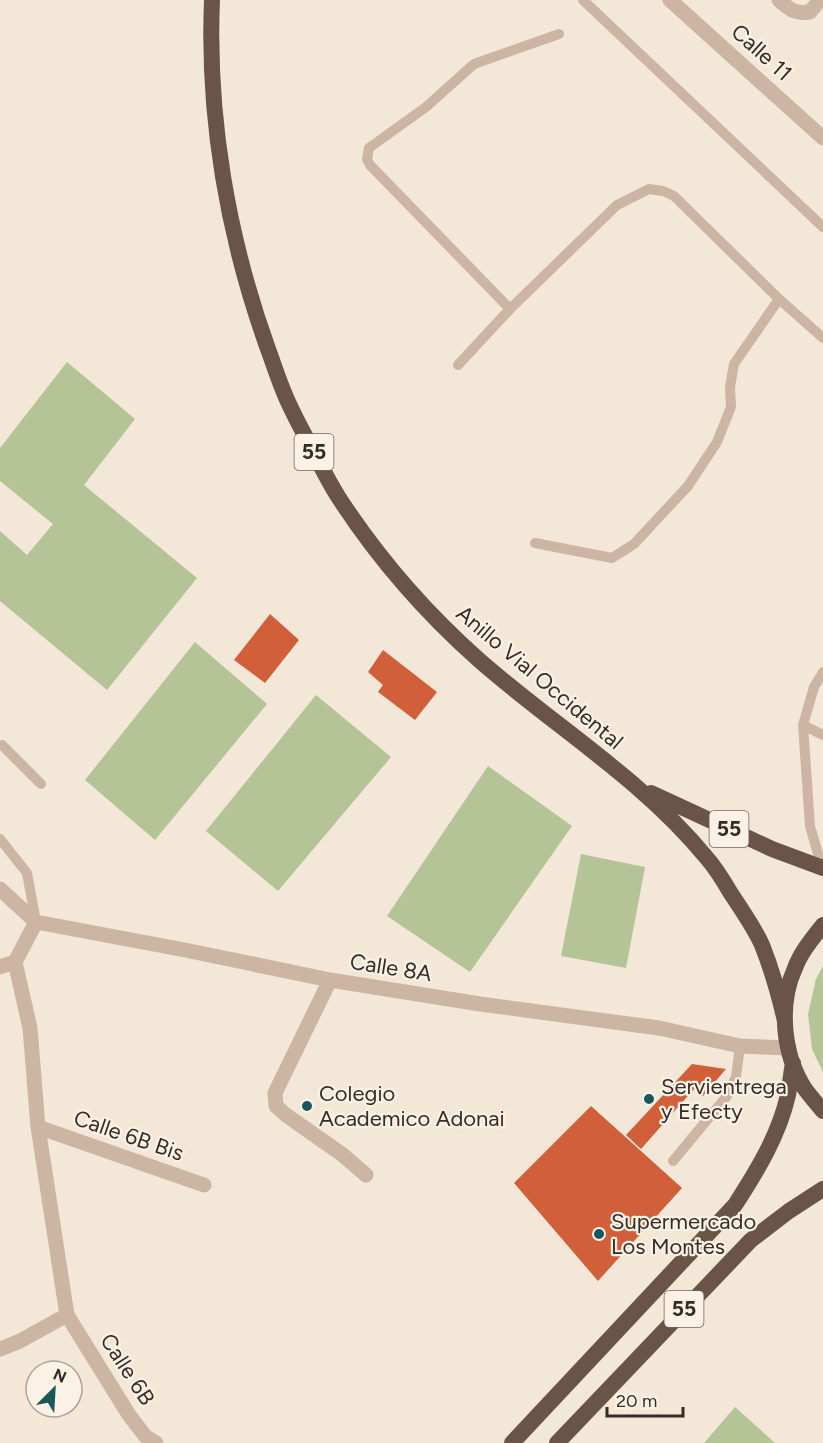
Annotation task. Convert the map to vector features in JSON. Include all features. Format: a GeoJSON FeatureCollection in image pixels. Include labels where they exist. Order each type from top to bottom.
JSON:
{"type":"FeatureCollection","features":[{"type":"Feature","properties":{"kind":"highway","name":"Anillo Vial Occidental"},"geometry":{"type":"LineString","coordinates":[[212,0],[212,76],[220,158],[229,212],[255,314],[289,405],[338,496],[399,579],[434,617],[480,660],[637,787],[672,819],[708,858],[760,942],[777,985],[785,1021]]}},
{"type":"Feature","properties":{"kind":"highway","name":"Anillo Vial Occidental"},"geometry":{"type":"LineString","coordinates":[[637,787],[772,849],[822,868]]}},
{"type":"Feature","properties":{"kind":"highway","name":"55"},"geometry":{"type":"LineString","coordinates":[[823,925],[806,945],[794,969],[787,994],[785,1021],[791,1055],[805,1088],[823,1111]]}},
{"type":"Feature","properties":{"kind":"highway","name":"55"},"geometry":{"type":"LineString","coordinates":[[512,1443],[735,1205],[758,1171],[777,1129],[788,1096],[791,1055]]}},
{"type":"Feature","properties":{"kind":"highway","name":"55"},"geometry":{"type":"LineString","coordinates":[[557,1443],[751,1240],[823,1189]]}},
{"type":"Feature","properties":{"kind":"street","name":"Calle 11"},"geometry":{"type":"LineString","coordinates":[[670,0],[823,138]]}},
{"type":"Feature","properties":{"kind":"street"},"geometry":{"type":"LineString","coordinates":[[779,0],[798,13],[810,12],[820,0]]}},
{"type":"Feature","properties":{"kind":"street"},"geometry":{"type":"LineString","coordinates":[[0,889],[36,922],[15,962],[30,1028],[38,1127],[67,1315],[20,1341],[0,1349]]}},
{"type":"Feature","properties":{"kind":"street","name":"Calle 8A"},"geometry":{"type":"LineString","coordinates":[[36,922],[330,980],[480,1004],[659,1028],[791,1055]]}},
{"type":"Feature","properties":{"kind":"street"},"geometry":{"type":"LineString","coordinates":[[0,967],[15,962]]}},
{"type":"Feature","properties":{"kind":"street"},"geometry":{"type":"LineString","coordinates":[[330,980],[274,1093],[276,1106],[343,1155],[366,1175]]}},
{"type":"Feature","properties":{"kind":"street","name":"Calle 6B Bis"},"geometry":{"type":"LineString","coordinates":[[38,1127],[204,1185]]}},
{"type":"Feature","properties":{"kind":"street","name":"Calle 6B"},"geometry":{"type":"LineString","coordinates":[[67,1315],[129,1415],[146,1437],[156,1443]]}},
{"type":"Feature","properties":{"kind":"lane"},"geometry":{"type":"LineString","coordinates":[[583,0],[823,227]]}},
{"type":"Feature","properties":{"kind":"lane"},"geometry":{"type":"LineString","coordinates":[[510,309],[366,159],[369,148],[426,107],[474,64],[559,34]]}},
{"type":"Feature","properties":{"kind":"lane"},"geometry":{"type":"LineString","coordinates":[[459,365],[510,309],[617,205],[649,189],[663,191],[674,196],[779,299],[823,338]]}},
{"type":"Feature","properties":{"kind":"lane"},"geometry":{"type":"LineString","coordinates":[[535,543],[612,558],[634,544],[688,486],[717,442],[731,407],[730,387],[734,364],[779,299]]}},
{"type":"Feature","properties":{"kind":"lane"},"geometry":{"type":"LineString","coordinates":[[822,868],[810,826],[803,725],[814,687],[823,672]]}},
{"type":"Feature","properties":{"kind":"lane"},"geometry":{"type":"LineString","coordinates":[[803,725],[823,735]]}},
{"type":"Feature","properties":{"kind":"lane"},"geometry":{"type":"LineString","coordinates":[[1,745],[42,784]]}},
{"type":"Feature","properties":{"kind":"lane"},"geometry":{"type":"LineString","coordinates":[[0,839],[27,873],[36,922]]}},
{"type":"Feature","properties":{"kind":"lane"},"geometry":{"type":"LineString","coordinates":[[673,1161],[727,1096],[736,1077],[740,1046]]}},
{"type":"Feature","properties":{"kind":"green space"},"geometry":{"type":"Polygon","coordinates":[[[67,362],[135,419],[84,485],[197,578],[107,690],[0,601],[0,531],[27,555],[53,524],[0,481],[0,448],[67,362]]]}},
{"type":"Feature","properties":{"kind":"green space"},"geometry":{"type":"Polygon","coordinates":[[[195,642],[267,704],[155,840],[85,780],[195,642]]]}},
{"type":"Feature","properties":{"kind":"green space"},"geometry":{"type":"Polygon","coordinates":[[[316,695],[391,757],[278,891],[206,831],[316,695]]]}},
{"type":"Feature","properties":{"kind":"green space"},"geometry":{"type":"Polygon","coordinates":[[[488,766],[572,826],[470,972],[387,916],[488,766]]]}},
{"type":"Feature","properties":{"kind":"green space"},"geometry":{"type":"Polygon","coordinates":[[[581,854],[645,867],[626,968],[561,956],[581,854]]]}},
{"type":"Feature","properties":{"kind":"green space"},"geometry":{"type":"Polygon","coordinates":[[[823,966],[823,1072],[812,1049],[808,1014],[816,979],[823,966]]]}},
{"type":"Feature","properties":{"kind":"green space"},"geometry":{"type":"Polygon","coordinates":[[[735,1407],[775,1443],[704,1443],[735,1407]]]}},
{"type":"Feature","properties":{"kind":"building"},"geometry":{"type":"Polygon","coordinates":[[[270,614],[299,640],[265,683],[234,660],[270,614]]]}},
{"type":"Feature","properties":{"kind":"building"},"geometry":{"type":"Polygon","coordinates":[[[383,650],[437,692],[415,720],[378,692],[383,685],[368,672],[383,650]]]}},
{"type":"Feature","properties":{"kind":"building"},"geometry":{"type":"Polygon","coordinates":[[[692,1064],[726,1069],[703,1096],[694,1089],[641,1149],[626,1135],[692,1064]]]}},
{"type":"Feature","properties":{"kind":"building","name":"Supermercado Los Montes"},"geometry":{"type":"Polygon","coordinates":[[[591,1106],[682,1188],[598,1281],[514,1183],[591,1106]]]}},
{"type":"Feature","properties":{"kind":"place","name":"Servientrega y Efecty"},"geometry":{"type":"Point","coordinates":[649,1099]}},
{"type":"Feature","properties":{"kind":"place","name":"Colegio Academico Adonai"},"geometry":{"type":"Point","coordinates":[307,1106]}},
{"type":"Feature","properties":{"kind":"place","name":"Supermercado Los Montes"},"geometry":{"type":"Point","coordinates":[599,1234]}}]}
